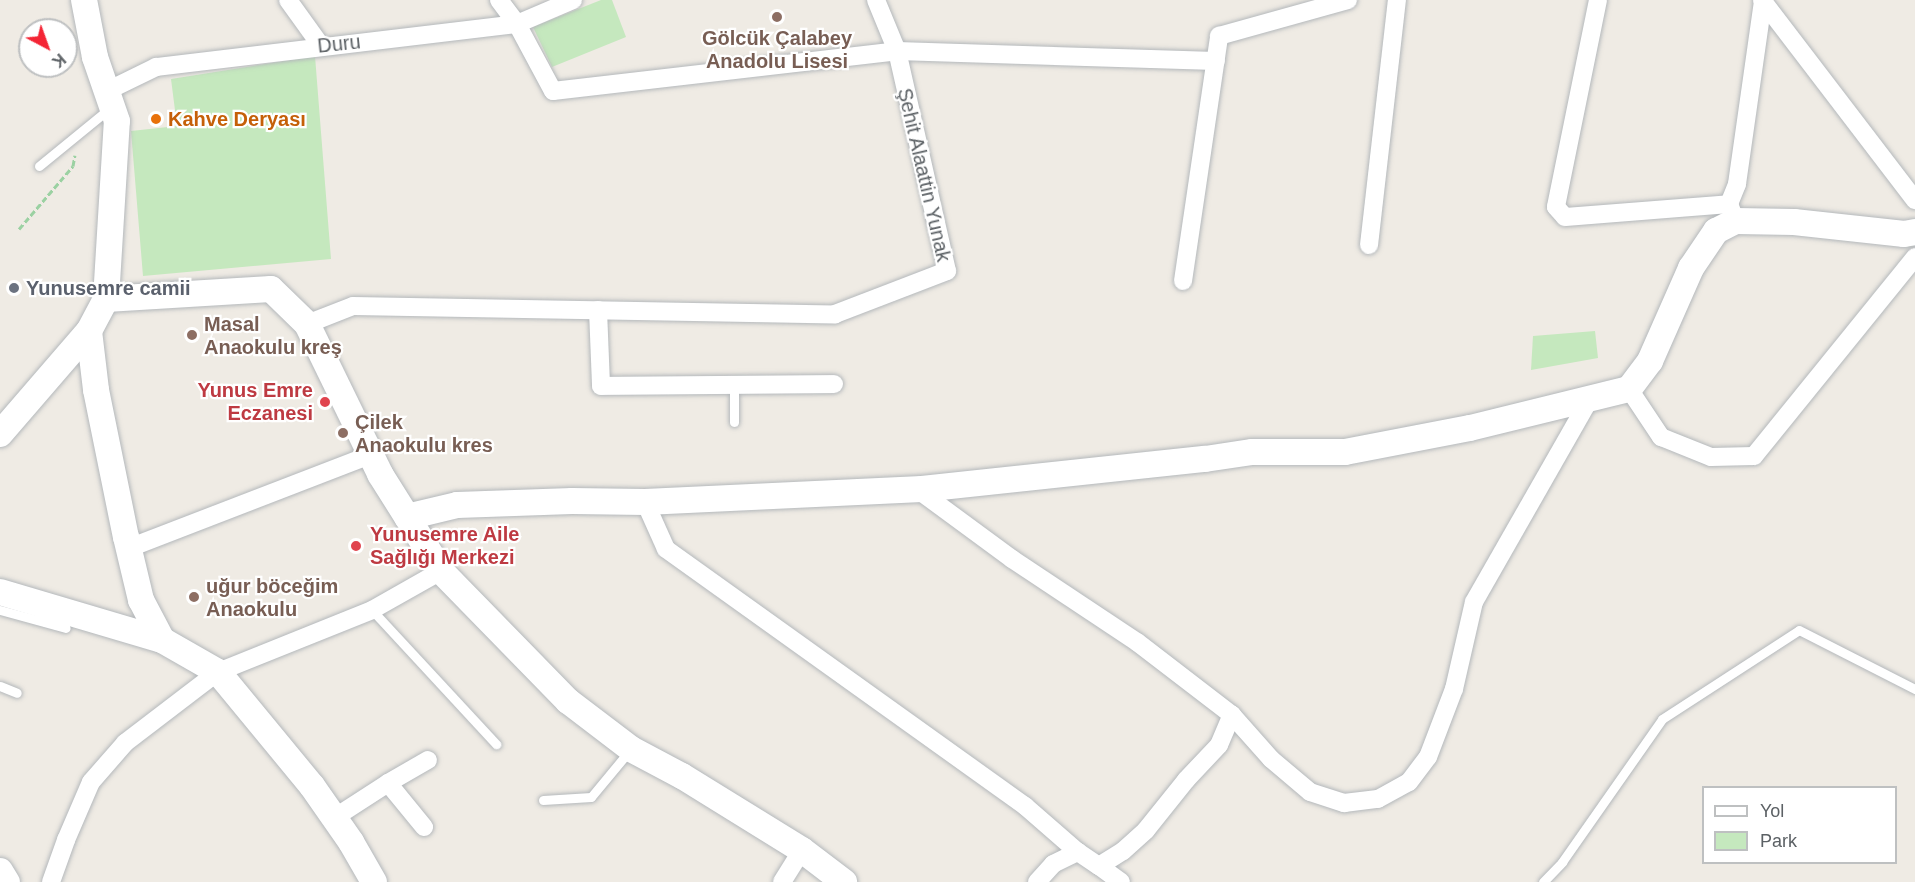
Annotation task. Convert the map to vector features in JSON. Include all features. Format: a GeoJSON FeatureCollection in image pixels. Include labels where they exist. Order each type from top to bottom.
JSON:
{"type":"FeatureCollection","features":[{"type":"Feature","properties":{"kind":"street"},"geometry":{"type":"LineString","coordinates":[[0,434],[89,331],[106,299],[117,121],[95,57],[84,0]]}},
{"type":"Feature","properties":{"kind":"street"},"geometry":{"type":"LineString","coordinates":[[288,0],[321,46]]}},
{"type":"Feature","properties":{"kind":"street"},"geometry":{"type":"LineString","coordinates":[[499,0],[517,24],[553,91],[897,51],[1216,61]]}},
{"type":"Feature","properties":{"kind":"street","name":"Duru"},"geometry":{"type":"LineString","coordinates":[[110,98],[156,67],[517,24],[573,0]]}},
{"type":"Feature","properties":{"kind":"street","name":"Şehit Alaattin Yunak"},"geometry":{"type":"LineString","coordinates":[[598,310],[835,314],[947,271],[897,51],[876,0]]}},
{"type":"Feature","properties":{"kind":"street"},"geometry":{"type":"LineString","coordinates":[[1183,281],[1219,36],[1348,0]]}},
{"type":"Feature","properties":{"kind":"street"},"geometry":{"type":"LineString","coordinates":[[1369,245],[1398,0]]}},
{"type":"Feature","properties":{"kind":"street"},"geometry":{"type":"LineString","coordinates":[[1598,0],[1556,207],[1565,217],[1732,213],[1904,234],[1915,232]]}},
{"type":"Feature","properties":{"kind":"street"},"geometry":{"type":"LineString","coordinates":[[407,517],[457,505],[572,501],[645,502],[917,489],[1206,459],[1252,452],[1345,452],[1470,428],[1629,389],[1650,361],[1691,268],[1716,231],[1732,213],[1762,0]]}},
{"type":"Feature","properties":{"kind":"street"},"geometry":{"type":"LineString","coordinates":[[1762,0],[1915,200]]}},
{"type":"Feature","properties":{"kind":"street"},"geometry":{"type":"LineString","coordinates":[[1629,389],[1660,437],[1711,457],[1754,456],[1915,257]]}},
{"type":"Feature","properties":{"kind":"street"},"geometry":{"type":"LineString","coordinates":[[106,299],[271,289],[307,324],[380,474],[441,571],[568,701],[631,749],[682,776],[802,850],[844,882]]}},
{"type":"Feature","properties":{"kind":"street"},"geometry":{"type":"LineString","coordinates":[[307,324],[352,306],[598,310],[601,386],[834,384]]}},
{"type":"Feature","properties":{"kind":"street"},"geometry":{"type":"LineString","coordinates":[[89,331],[96,390],[141,600],[162,640]]}},
{"type":"Feature","properties":{"kind":"street"},"geometry":{"type":"LineString","coordinates":[[917,489],[1012,559],[1137,642],[1232,715],[1271,759],[1310,792],[1344,803],[1378,799],[1409,782],[1428,758],[1454,689],[1474,602],[1589,400]]}},
{"type":"Feature","properties":{"kind":"street"},"geometry":{"type":"LineString","coordinates":[[129,548],[372,454]]}},
{"type":"Feature","properties":{"kind":"street"},"geometry":{"type":"LineString","coordinates":[[645,502],[666,549],[1025,806],[1078,852],[1121,882]]}},
{"type":"Feature","properties":{"kind":"street"},"geometry":{"type":"LineString","coordinates":[[51,882],[91,782],[125,743],[218,672],[372,610],[441,571]]}},
{"type":"Feature","properties":{"kind":"street"},"geometry":{"type":"LineString","coordinates":[[0,592],[162,640],[218,672],[312,786],[374,882]]}},
{"type":"Feature","properties":{"kind":"street"},"geometry":{"type":"LineString","coordinates":[[1099,866],[1123,851],[1146,830],[1186,780],[1219,745],[1232,715]]}},
{"type":"Feature","properties":{"kind":"street"},"geometry":{"type":"LineString","coordinates":[[334,818],[428,760]]}},
{"type":"Feature","properties":{"kind":"street"},"geometry":{"type":"LineString","coordinates":[[388,783],[424,827]]}},
{"type":"Feature","properties":{"kind":"street"},"geometry":{"type":"LineString","coordinates":[[782,882],[802,850]]}},
{"type":"Feature","properties":{"kind":"street"},"geometry":{"type":"LineString","coordinates":[[1037,882],[1053,864],[1078,852]]}},
{"type":"Feature","properties":{"kind":"street"},"geometry":{"type":"LineString","coordinates":[[0,871],[7,882]]}},
{"type":"Feature","properties":{"kind":"lane"},"geometry":{"type":"LineString","coordinates":[[39,166],[110,98]]}},
{"type":"Feature","properties":{"kind":"lane"},"geometry":{"type":"LineString","coordinates":[[734,385],[735,422]]}},
{"type":"Feature","properties":{"kind":"lane"},"geometry":{"type":"LineString","coordinates":[[0,610],[66,628]]}},
{"type":"Feature","properties":{"kind":"lane"},"geometry":{"type":"LineString","coordinates":[[372,610],[496,744]]}},
{"type":"Feature","properties":{"kind":"lane"},"geometry":{"type":"LineString","coordinates":[[1543,882],[1562,862],[1662,719],[1799,630],[1915,689]]}},
{"type":"Feature","properties":{"kind":"lane"},"geometry":{"type":"LineString","coordinates":[[0,686],[17,693]]}},
{"type":"Feature","properties":{"kind":"lane"},"geometry":{"type":"LineString","coordinates":[[543,800],[591,797],[631,749]]}},
{"type":"Feature","properties":{"kind":"path"},"geometry":{"type":"LineString","coordinates":[[19,229],[73,166],[74,157],[81,150]]}},
{"type":"Feature","properties":{"kind":"green space"},"geometry":{"type":"Polygon","coordinates":[[[601,0],[612,0],[626,37],[552,67],[533,27],[601,0]]]}},
{"type":"Feature","properties":{"kind":"green space"},"geometry":{"type":"Polygon","coordinates":[[[315,56],[331,259],[143,276],[131,131],[177,126],[171,79],[315,56]]]}},
{"type":"Feature","properties":{"kind":"green space"},"geometry":{"type":"Polygon","coordinates":[[[1595,331],[1598,358],[1531,370],[1533,336],[1595,331]]]}},
{"type":"Feature","properties":{"kind":"place","name":"Gölcük Çalabey Anadolu Lisesi"},"geometry":{"type":"Point","coordinates":[777,17]}},
{"type":"Feature","properties":{"kind":"place","name":"Kahve Deryası"},"geometry":{"type":"Point","coordinates":[156,119]}},
{"type":"Feature","properties":{"kind":"place","name":"Yunusemre camii"},"geometry":{"type":"Point","coordinates":[14,288]}},
{"type":"Feature","properties":{"kind":"place","name":"Masal Anaokulu kreş"},"geometry":{"type":"Point","coordinates":[192,335]}},
{"type":"Feature","properties":{"kind":"place","name":"Yunus Emre Eczanesi"},"geometry":{"type":"Point","coordinates":[325,402]}},
{"type":"Feature","properties":{"kind":"place","name":"Çilek Anaokulu kres"},"geometry":{"type":"Point","coordinates":[343,433]}},
{"type":"Feature","properties":{"kind":"place","name":"Yunusemre Aile Sağlığı Merkezi"},"geometry":{"type":"Point","coordinates":[356,546]}},
{"type":"Feature","properties":{"kind":"place","name":"uğur böceğim Anaokulu"},"geometry":{"type":"Point","coordinates":[194,597]}}]}
